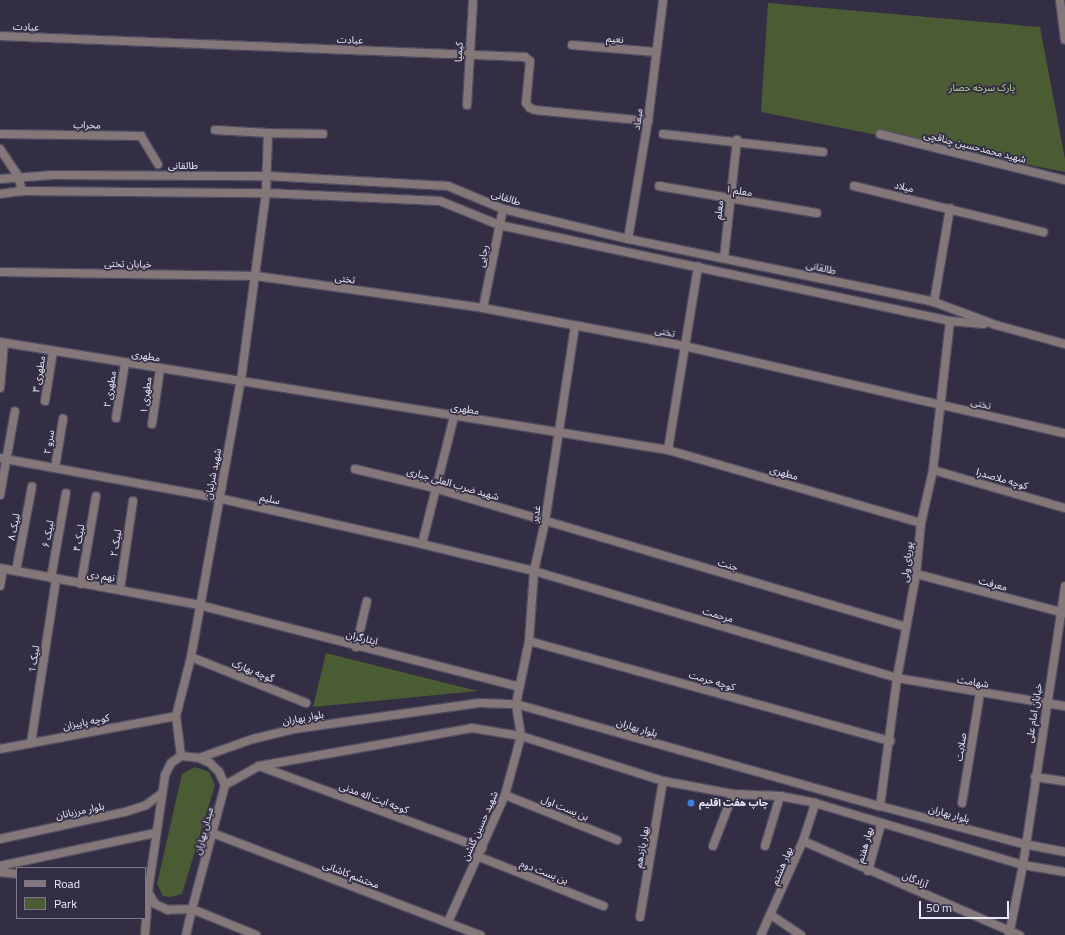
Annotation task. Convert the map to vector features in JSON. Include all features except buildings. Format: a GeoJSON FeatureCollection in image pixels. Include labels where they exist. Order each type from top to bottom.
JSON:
{"type":"FeatureCollection","features":[{"type":"Feature","properties":{"kind":"street","name":"کیمیا"},"geometry":{"type":"LineString","coordinates":[[467,105],[473,0]]}},
{"type":"Feature","properties":{"kind":"street","name":"میعاد"},"geometry":{"type":"LineString","coordinates":[[628,240],[648,121],[663,0]]}},
{"type":"Feature","properties":{"kind":"street"},"geometry":{"type":"LineString","coordinates":[[1060,0],[1065,40]]}},
{"type":"Feature","properties":{"kind":"street","name":"عبادت"},"geometry":{"type":"LineString","coordinates":[[0,36],[525,57],[530,61],[526,102],[535,110],[648,121]]}},
{"type":"Feature","properties":{"kind":"street","name":"نعیم"},"geometry":{"type":"LineString","coordinates":[[572,45],[656,52]]}},
{"type":"Feature","properties":{"kind":"street"},"geometry":{"type":"LineString","coordinates":[[216,130],[323,134]]}},
{"type":"Feature","properties":{"kind":"street","name":"شهید شرئیان"},"geometry":{"type":"LineString","coordinates":[[181,756],[176,716],[191,657],[218,498],[241,380],[256,276],[268,176],[268,133]]}},
{"type":"Feature","properties":{"kind":"street","name":"محراب"},"geometry":{"type":"LineString","coordinates":[[0,134],[141,136],[158,164]]}},
{"type":"Feature","properties":{"kind":"street"},"geometry":{"type":"LineString","coordinates":[[663,134],[737,140],[823,152]]}},
{"type":"Feature","properties":{"kind":"street","name":"شهید محمدحسین چناقچی"},"geometry":{"type":"LineString","coordinates":[[880,134],[1065,180]]}},
{"type":"Feature","properties":{"kind":"street","name":"معلم"},"geometry":{"type":"LineString","coordinates":[[724,258],[737,140]]}},
{"type":"Feature","properties":{"kind":"street"},"geometry":{"type":"LineString","coordinates":[[0,149],[18,176],[22,191]]}},
{"type":"Feature","properties":{"kind":"street","name":"طالقانی"},"geometry":{"type":"LineString","coordinates":[[0,179],[18,176],[268,176],[448,186],[503,208],[628,240],[724,258],[934,302],[996,324],[1065,344]]}},
{"type":"Feature","properties":{"kind":"street","name":"معلم ۱"},"geometry":{"type":"LineString","coordinates":[[659,186],[730,200],[817,213]]}},
{"type":"Feature","properties":{"kind":"street","name":"میلاد"},"geometry":{"type":"LineString","coordinates":[[854,186],[950,208],[1043,232]]}},
{"type":"Feature","properties":{"kind":"street","name":"طالقانی"},"geometry":{"type":"LineString","coordinates":[[0,194],[22,191],[266,193],[440,201],[499,225],[698,266],[950,321],[996,324]]}},
{"type":"Feature","properties":{"kind":"street","name":"رجایی"},"geometry":{"type":"LineString","coordinates":[[483,308],[503,208]]}},
{"type":"Feature","properties":{"kind":"street"},"geometry":{"type":"LineString","coordinates":[[934,302],[950,208]]}},
{"type":"Feature","properties":{"kind":"street"},"geometry":{"type":"LineString","coordinates":[[668,450],[698,266]]}},
{"type":"Feature","properties":{"kind":"street","name":"خیابان تختی"},"geometry":{"type":"LineString","coordinates":[[0,272],[256,276]]}},
{"type":"Feature","properties":{"kind":"street","name":"تختی"},"geometry":{"type":"LineString","coordinates":[[256,276],[483,308],[684,346],[1065,432]]}},
{"type":"Feature","properties":{"kind":"street","name":"پوریای ولی"},"geometry":{"type":"LineString","coordinates":[[880,806],[890,741],[897,678],[916,574],[921,523],[933,470],[950,321]]}},
{"type":"Feature","properties":{"kind":"street","name":"غدیر"},"geometry":{"type":"LineString","coordinates":[[516,704],[529,641],[534,571],[545,522],[575,326]]}},
{"type":"Feature","properties":{"kind":"street"},"geometry":{"type":"LineString","coordinates":[[0,388],[2,343]]}},
{"type":"Feature","properties":{"kind":"street","name":"مطهری"},"geometry":{"type":"LineString","coordinates":[[2,343],[160,369],[241,380],[558,434],[668,450],[921,523]]}},
{"type":"Feature","properties":{"kind":"street","name":"مطهری ۳"},"geometry":{"type":"LineString","coordinates":[[45,401],[53,351]]}},
{"type":"Feature","properties":{"kind":"street","name":"مطهری ۲"},"geometry":{"type":"LineString","coordinates":[[116,418],[125,363]]}},
{"type":"Feature","properties":{"kind":"street","name":"مطهری ۱"},"geometry":{"type":"LineString","coordinates":[[152,424],[160,369]]}},
{"type":"Feature","properties":{"kind":"street"},"geometry":{"type":"LineString","coordinates":[[0,495],[3,458],[15,411]]}},
{"type":"Feature","properties":{"kind":"street"},"geometry":{"type":"LineString","coordinates":[[422,544],[434,488],[454,417]]}},
{"type":"Feature","properties":{"kind":"street","name":"سرو ۲"},"geometry":{"type":"LineString","coordinates":[[55,468],[63,419]]}},
{"type":"Feature","properties":{"kind":"street","name":"سلیم"},"geometry":{"type":"LineString","coordinates":[[3,458],[218,498],[534,571]]}},
{"type":"Feature","properties":{"kind":"street","name":"شهید ضرب العلی جباری"},"geometry":{"type":"LineString","coordinates":[[355,469],[434,488],[545,522]]}},
{"type":"Feature","properties":{"kind":"street","name":"کوچه ملاصدرا"},"geometry":{"type":"LineString","coordinates":[[933,470],[1065,508]]}},
{"type":"Feature","properties":{"kind":"street","name":"لبیک ۸"},"geometry":{"type":"LineString","coordinates":[[16,571],[32,486]]}},
{"type":"Feature","properties":{"kind":"street","name":"لبیک ۶"},"geometry":{"type":"LineString","coordinates":[[53,578],[66,493]]}},
{"type":"Feature","properties":{"kind":"street","name":"لبیک ۴"},"geometry":{"type":"LineString","coordinates":[[81,584],[96,496]]}},
{"type":"Feature","properties":{"kind":"street","name":"لبیک ۲"},"geometry":{"type":"LineString","coordinates":[[120,589],[133,501]]}},
{"type":"Feature","properties":{"kind":"street","name":"جنت"},"geometry":{"type":"LineString","coordinates":[[545,522],[906,627]]}},
{"type":"Feature","properties":{"kind":"street"},"geometry":{"type":"LineString","coordinates":[[0,586],[2,568]]}},
{"type":"Feature","properties":{"kind":"street","name":"نهم دی"},"geometry":{"type":"LineString","coordinates":[[2,568],[199,605]]}},
{"type":"Feature","properties":{"kind":"street","name":"مرحمت"},"geometry":{"type":"LineString","coordinates":[[534,571],[897,678]]}},
{"type":"Feature","properties":{"kind":"street","name":"معرفت"},"geometry":{"type":"LineString","coordinates":[[916,574],[1062,613]]}},
{"type":"Feature","properties":{"kind":"street","name":"لبیک 1"},"geometry":{"type":"LineString","coordinates":[[31,743],[53,578]]}},
{"type":"Feature","properties":{"kind":"street","name":"خیابان امام علی"},"geometry":{"type":"LineString","coordinates":[[1010,933],[1023,865],[1024,844],[1062,613],[1065,586]]}},
{"type":"Feature","properties":{"kind":"street"},"geometry":{"type":"LineString","coordinates":[[356,647],[367,601]]}},
{"type":"Feature","properties":{"kind":"street","name":"ایثارگران"},"geometry":{"type":"LineString","coordinates":[[199,605],[356,647],[520,687]]}},
{"type":"Feature","properties":{"kind":"street","name":"کوچه حرمت"},"geometry":{"type":"LineString","coordinates":[[529,641],[890,741]]}},
{"type":"Feature","properties":{"kind":"street","name":"گوچه بهارک"},"geometry":{"type":"LineString","coordinates":[[191,657],[306,703]]}},
{"type":"Feature","properties":{"kind":"street","name":"شهامت"},"geometry":{"type":"LineString","coordinates":[[897,678],[1065,706]]}},
{"type":"Feature","properties":{"kind":"street","name":"صلابت"},"geometry":{"type":"LineString","coordinates":[[962,803],[980,693]]}},
{"type":"Feature","properties":{"kind":"street","name":"بلوار بهاران"},"geometry":{"type":"LineString","coordinates":[[199,758],[253,739],[294,729],[479,703],[516,704],[880,806],[1024,844],[1065,852]]}},
{"type":"Feature","properties":{"kind":"street"},"geometry":{"type":"LineString","coordinates":[[516,704],[521,736]]}},
{"type":"Feature","properties":{"kind":"street","name":"کوچه پاییزان"},"geometry":{"type":"LineString","coordinates":[[0,749],[176,716]]}},
{"type":"Feature","properties":{"kind":"street"},"geometry":{"type":"LineString","coordinates":[[256,935],[192,909],[168,910],[154,904],[146,892],[161,794],[171,763],[181,756],[199,758],[210,763],[219,772],[226,785],[260,766],[472,728],[521,736],[663,781],[733,794],[780,796],[815,803],[881,824],[1023,865],[1065,872]]}},
{"type":"Feature","properties":{"kind":"street","name":"شهید حسین گلشن"},"geometry":{"type":"LineString","coordinates":[[448,922],[505,795],[521,736]]}},
{"type":"Feature","properties":{"kind":"street"},"geometry":{"type":"LineString","coordinates":[[0,742],[9,747]]}},
{"type":"Feature","properties":{"kind":"street","name":"کوچه ایت اله مدنی"},"geometry":{"type":"LineString","coordinates":[[260,766],[482,848]]}},
{"type":"Feature","properties":{"kind":"street"},"geometry":{"type":"LineString","coordinates":[[1035,777],[1065,781]]}},
{"type":"Feature","properties":{"kind":"street","name":"بهار یازدهم"},"geometry":{"type":"LineString","coordinates":[[640,916],[663,781]]}},
{"type":"Feature","properties":{"kind":"street","name":"میدان بهاران"},"geometry":{"type":"LineString","coordinates":[[186,935],[226,785]]}},
{"type":"Feature","properties":{"kind":"street","name":"بلوار مرزبانان"},"geometry":{"type":"LineString","coordinates":[[0,839],[125,812],[146,806],[161,794]]}},
{"type":"Feature","properties":{"kind":"street"},"geometry":{"type":"LineString","coordinates":[[713,846],[733,794]]}},
{"type":"Feature","properties":{"kind":"street","name":"بن بست اول"},"geometry":{"type":"LineString","coordinates":[[505,795],[617,840]]}},
{"type":"Feature","properties":{"kind":"street"},"geometry":{"type":"LineString","coordinates":[[765,846],[780,796]]}},
{"type":"Feature","properties":{"kind":"street","name":"بهار هشتم"},"geometry":{"type":"LineString","coordinates":[[761,935],[803,840],[815,803]]}},
{"type":"Feature","properties":{"kind":"street","name":"بهار هفتم"},"geometry":{"type":"LineString","coordinates":[[868,871],[881,824]]}},
{"type":"Feature","properties":{"kind":"street"},"geometry":{"type":"LineString","coordinates":[[0,866],[155,833]]}},
{"type":"Feature","properties":{"kind":"street","name":"محتشم کاشانی"},"geometry":{"type":"LineString","coordinates":[[214,834],[480,935]]}},
{"type":"Feature","properties":{"kind":"street","name":"آزادگان"},"geometry":{"type":"LineString","coordinates":[[803,840],[868,871],[1010,933],[1019,935]]}},
{"type":"Feature","properties":{"kind":"street","name":"بن بست دوم"},"geometry":{"type":"LineString","coordinates":[[477,856],[603,906]]}},
{"type":"Feature","properties":{"kind":"street"},"geometry":{"type":"LineString","coordinates":[[0,872],[16,874]]}},
{"type":"Feature","properties":{"kind":"street"},"geometry":{"type":"LineString","coordinates":[[771,915],[801,935]]}},
{"type":"Feature","properties":{"kind":"street"},"geometry":{"type":"LineString","coordinates":[[145,919],[145,935]]}},
{"type":"Feature","properties":{"kind":"green space","name":"پارک سرخه حصار"},"geometry":{"type":"Polygon","coordinates":[[[768,3],[1040,27],[1065,159],[1065,172],[761,112],[768,3]]]}},
{"type":"Feature","properties":{"kind":"green space"},"geometry":{"type":"Polygon","coordinates":[[[326,653],[478,691],[313,707],[326,653]]]}},
{"type":"Feature","properties":{"kind":"green space"},"geometry":{"type":"Polygon","coordinates":[[[195,767],[209,772],[215,785],[182,894],[171,897],[163,896],[157,884],[182,774],[195,767]]]}},
{"type":"Feature","properties":{"kind":"place","name":"چاپ هفت اقلیم"},"geometry":{"type":"Point","coordinates":[691,803]}}]}
